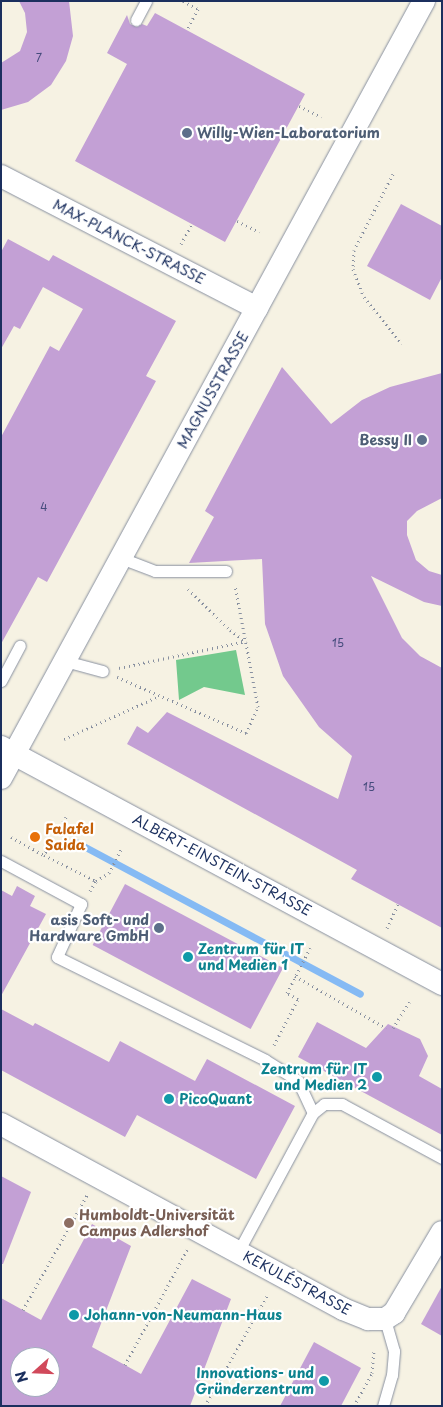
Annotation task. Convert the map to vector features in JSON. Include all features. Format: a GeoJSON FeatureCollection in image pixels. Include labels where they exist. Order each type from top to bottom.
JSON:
{"type":"FeatureCollection","features":[{"type":"Feature","properties":{"kind":"street","name":"MAGNUSSTRASSE"},"geometry":{"type":"LineString","coordinates":[[1,778],[8,750],[65,661],[424,1]]}},
{"type":"Feature","properties":{"kind":"street","name":"MAX-PLANCK-STRASSE"},"geometry":{"type":"LineString","coordinates":[[1,176],[257,308]]}},
{"type":"Feature","properties":{"kind":"street","name":"ALBERT-EINSTEIN-STRASSE"},"geometry":{"type":"LineString","coordinates":[[8,750],[442,984]]}},
{"type":"Feature","properties":{"kind":"street","name":"KEKULÉSTRASSE"},"geometry":{"type":"LineString","coordinates":[[1,1124],[343,1309],[368,1319],[385,1319]]}},
{"type":"Feature","properties":{"kind":"street"},"geometry":{"type":"LineString","coordinates":[[385,1319],[402,1303],[442,1232]]}},
{"type":"Feature","properties":{"kind":"lane"},"geometry":{"type":"LineString","coordinates":[[136,20],[146,1]]}},
{"type":"Feature","properties":{"kind":"lane"},"geometry":{"type":"LineString","coordinates":[[121,558],[155,571],[226,572]]}},
{"type":"Feature","properties":{"kind":"lane"},"geometry":{"type":"LineString","coordinates":[[1,681],[20,646]]}},
{"type":"Feature","properties":{"kind":"lane"},"geometry":{"type":"LineString","coordinates":[[65,661],[103,671]]}},
{"type":"Feature","properties":{"kind":"lane"},"geometry":{"type":"LineString","coordinates":[[1,861],[81,904],[57,956],[265,1060],[298,1081],[313,1112]]}},
{"type":"Feature","properties":{"kind":"lane"},"geometry":{"type":"LineString","coordinates":[[238,1252],[313,1112],[324,1104],[342,1104],[442,1158]]}},
{"type":"Feature","properties":{"kind":"lane"},"geometry":{"type":"LineString","coordinates":[[383,1406],[392,1375],[394,1351],[385,1319]]}},
{"type":"Feature","properties":{"kind":"path"},"geometry":{"type":"LineString","coordinates":[[183,1],[198,9],[187,30]]}},
{"type":"Feature","properties":{"kind":"path"},"geometry":{"type":"LineString","coordinates":[[299,106],[322,117]]}},
{"type":"Feature","properties":{"kind":"path"},"geometry":{"type":"LineString","coordinates":[[393,174],[354,250],[353,269],[364,297],[402,344]]}},
{"type":"Feature","properties":{"kind":"path"},"geometry":{"type":"LineString","coordinates":[[237,221],[260,232]]}},
{"type":"Feature","properties":{"kind":"path"},"geometry":{"type":"LineString","coordinates":[[181,245],[192,224]]}},
{"type":"Feature","properties":{"kind":"path"},"geometry":{"type":"LineString","coordinates":[[170,570],[230,630],[246,641]]}},
{"type":"Feature","properties":{"kind":"path"},"geometry":{"type":"LineString","coordinates":[[103,671],[246,733],[258,707],[233,576],[226,572]]}},
{"type":"Feature","properties":{"kind":"path"},"geometry":{"type":"LineString","coordinates":[[103,671],[246,641]]}},
{"type":"Feature","properties":{"kind":"path"},"geometry":{"type":"LineString","coordinates":[[64,739],[159,695]]}},
{"type":"Feature","properties":{"kind":"path"},"geometry":{"type":"LineString","coordinates":[[44,855],[66,817]]}},
{"type":"Feature","properties":{"kind":"path"},"geometry":{"type":"LineString","coordinates":[[11,837],[96,881]]}},
{"type":"Feature","properties":{"kind":"path"},"geometry":{"type":"LineString","coordinates":[[81,904],[96,881],[110,869],[122,847]]}},
{"type":"Feature","properties":{"kind":"path"},"geometry":{"type":"LineString","coordinates":[[265,1060],[298,999],[287,993],[310,948]]}},
{"type":"Feature","properties":{"kind":"path"},"geometry":{"type":"LineString","coordinates":[[295,976],[386,1028]]}},
{"type":"Feature","properties":{"kind":"path"},"geometry":{"type":"LineString","coordinates":[[393,1028],[409,1002]]}},
{"type":"Feature","properties":{"kind":"path"},"geometry":{"type":"LineString","coordinates":[[22,1310],[89,1194]]}},
{"type":"Feature","properties":{"kind":"path"},"geometry":{"type":"LineString","coordinates":[[125,1365],[189,1247]]}},
{"type":"Feature","properties":{"kind":"path"},"geometry":{"type":"LineString","coordinates":[[205,1406],[270,1291]]}},
{"type":"Feature","properties":{"kind":"path"},"geometry":{"type":"LineString","coordinates":[[354,1406],[372,1373],[374,1346]]}},
{"type":"Feature","properties":{"kind":"green space"},"geometry":{"type":"Polygon","coordinates":[[[236,650],[245,695],[204,687],[179,700],[176,660],[236,650]]]}},
{"type":"Feature","properties":{"kind":"building"},"geometry":{"type":"Polygon","coordinates":[[[19,1],[69,1],[73,36],[66,61],[51,85],[28,102],[1,110],[1,63],[20,51],[27,32],[25,13],[19,1]]]}},
{"type":"Feature","properties":{"kind":"building","name":"Willy-Wien-Laboratorium"},"geometry":{"type":"Polygon","coordinates":[[[155,13],[305,94],[225,242],[75,161],[127,64],[107,53],[127,15],[130,24],[137,27],[142,24],[147,26],[155,13]]]}},
{"type":"Feature","properties":{"kind":"building"},"geometry":{"type":"Polygon","coordinates":[[[401,204],[442,226],[442,277],[430,300],[367,266],[401,204]]]}},
{"type":"Feature","properties":{"kind":"building"},"geometry":{"type":"Polygon","coordinates":[[[8,239],[49,261],[53,255],[176,321],[146,376],[156,381],[47,582],[38,577],[1,644],[1,437],[50,346],[59,351],[83,309],[43,287],[20,329],[14,326],[1,349],[1,252],[8,239]]]}},
{"type":"Feature","properties":{"kind":"building"},"geometry":{"type":"Polygon","coordinates":[[[282,367],[331,424],[362,400],[390,387],[442,373],[442,498],[417,511],[407,521],[407,535],[416,560],[429,571],[442,575],[442,606],[424,602],[371,576],[402,638],[420,656],[442,668],[442,928],[351,879],[357,870],[127,744],[137,726],[148,733],[167,712],[338,799],[352,756],[319,727],[283,676],[265,624],[262,559],[189,563],[214,517],[205,511],[282,367]]]}},
{"type":"Feature","properties":{"kind":"building","name":"Zentrum für IT und Medien 1"},"geometry":{"type":"Polygon","coordinates":[[[125,884],[283,968],[251,1029],[93,945],[125,884]]]}},
{"type":"Feature","properties":{"kind":"building"},"geometry":{"type":"Polygon","coordinates":[[[17,886],[35,896],[30,906],[46,914],[1,996],[1,890],[12,896],[17,886]]]}},
{"type":"Feature","properties":{"kind":"building","name":"PicoQuant"},"geometry":{"type":"Polygon","coordinates":[[[1,1009],[33,1026],[35,1023],[109,1062],[120,1041],[195,1081],[207,1059],[295,1106],[256,1179],[137,1115],[125,1137],[1,1070],[1,1009]]]}},
{"type":"Feature","properties":{"kind":"building","name":"Zentrum für IT und Medien 2"},"geometry":{"type":"Polygon","coordinates":[[[317,1022],[366,1048],[388,1024],[420,1039],[428,1056],[419,1076],[442,1089],[442,1135],[298,1057],[317,1022]]]}},
{"type":"Feature","properties":{"kind":"building"},"geometry":{"type":"Polygon","coordinates":[[[1,1176],[31,1192],[3,1264],[1,1264],[1,1176]]]}},
{"type":"Feature","properties":{"kind":"building","name":"Johann-von-Neumann-Haus"},"geometry":{"type":"Polygon","coordinates":[[[92,1224],[131,1246],[92,1347],[141,1374],[192,1279],[231,1299],[190,1406],[1,1406],[1,1298],[41,1320],[92,1224]]]}},
{"type":"Feature","properties":{"kind":"building"},"geometry":{"type":"Polygon","coordinates":[[[442,1286],[442,1336],[421,1324],[442,1286]]]}},
{"type":"Feature","properties":{"kind":"building","name":"Innovations- und Gründerzentrum"},"geometry":{"type":"Polygon","coordinates":[[[314,1342],[361,1368],[341,1406],[280,1406],[314,1342]]]}},
{"type":"Feature","properties":{"kind":"waterway"},"geometry":{"type":"LineString","coordinates":[[74,841],[360,994]]}},
{"type":"Feature","properties":{"kind":"place","name":"Willy-Wien-Laboratorium"},"geometry":{"type":"Point","coordinates":[187,133]}},
{"type":"Feature","properties":{"kind":"place","name":"Bessy II"},"geometry":{"type":"Point","coordinates":[422,440]}},
{"type":"Feature","properties":{"kind":"place","name":"Falafel Saida"},"geometry":{"type":"Point","coordinates":[35,837]}},
{"type":"Feature","properties":{"kind":"place","name":"asis Soft- und Hardware GmbH"},"geometry":{"type":"Point","coordinates":[159,928]}},
{"type":"Feature","properties":{"kind":"place","name":"Zentrum für IT und Medien 1"},"geometry":{"type":"Point","coordinates":[188,957]}},
{"type":"Feature","properties":{"kind":"place","name":"Zentrum für IT und Medien 2"},"geometry":{"type":"Point","coordinates":[377,1077]}},
{"type":"Feature","properties":{"kind":"place","name":"PicoQuant"},"geometry":{"type":"Point","coordinates":[169,1099]}},
{"type":"Feature","properties":{"kind":"place","name":"Humboldt-Universität Campus Adlershof"},"geometry":{"type":"Point","coordinates":[69,1223]}},
{"type":"Feature","properties":{"kind":"place","name":"Johann-von-Neumann-Haus"},"geometry":{"type":"Point","coordinates":[74,1315]}},
{"type":"Feature","properties":{"kind":"place","name":"Innovations- und Gründerzentrum"},"geometry":{"type":"Point","coordinates":[324,1381]}}]}
